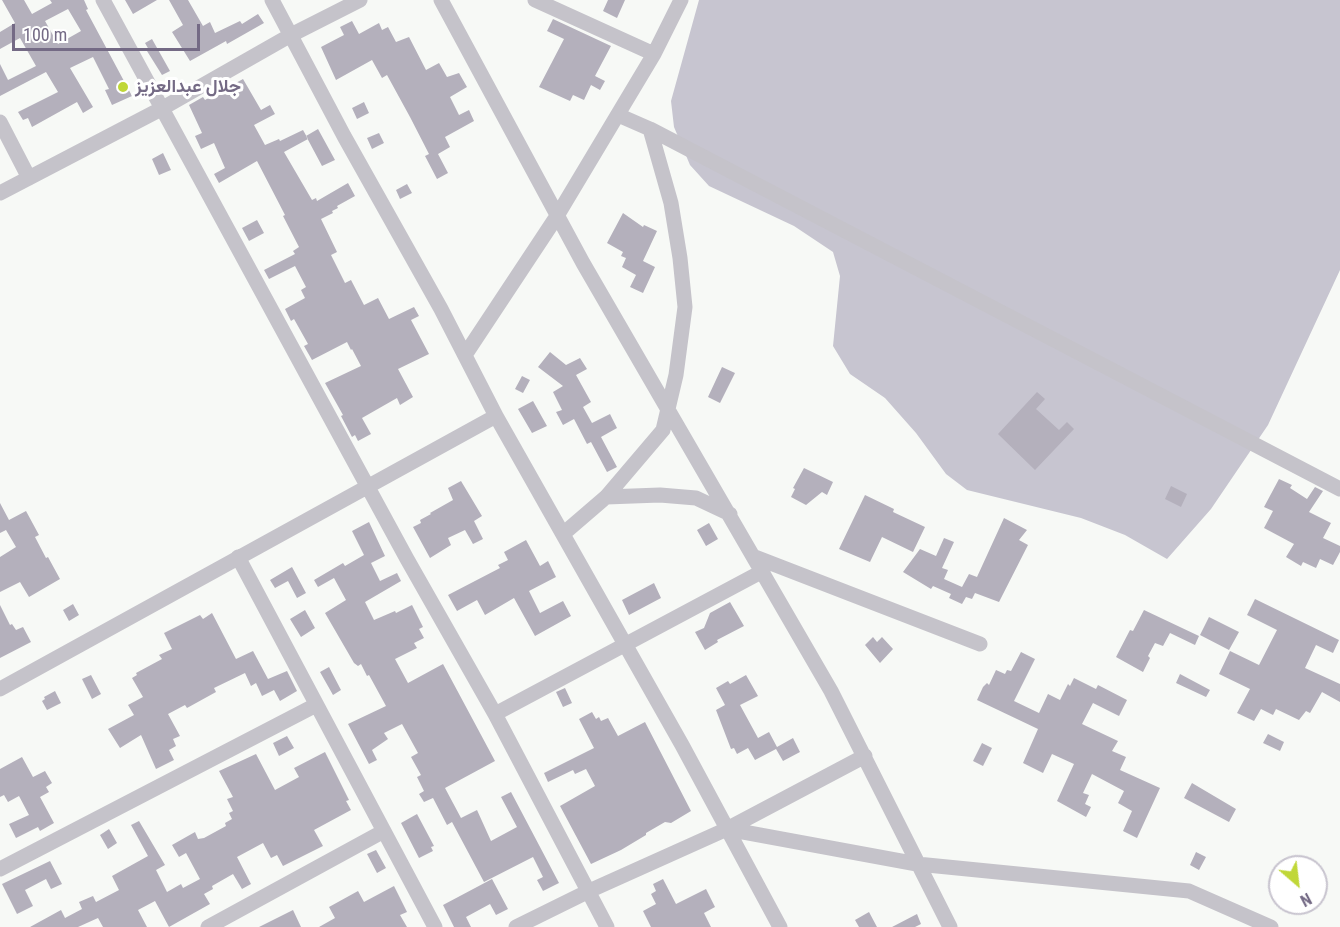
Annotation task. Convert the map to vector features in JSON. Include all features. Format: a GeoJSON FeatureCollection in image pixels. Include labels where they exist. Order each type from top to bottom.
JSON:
{"type":"FeatureCollection","features":[{"type":"Feature","properties":{"kind":"street"},"geometry":{"type":"LineString","coordinates":[[104,0],[161,109],[407,559],[495,714],[607,927]]}},
{"type":"Feature","properties":{"kind":"street"},"geometry":{"type":"LineString","coordinates":[[272,0],[496,416],[780,927]]}},
{"type":"Feature","properties":{"kind":"street"},"geometry":{"type":"LineString","coordinates":[[0,193],[161,109],[360,0]]}},
{"type":"Feature","properties":{"kind":"street"},"geometry":{"type":"LineString","coordinates":[[441,0],[557,216],[831,691],[950,927]]}},
{"type":"Feature","properties":{"kind":"street"},"geometry":{"type":"LineString","coordinates":[[535,0],[654,54]]}},
{"type":"Feature","properties":{"kind":"street"},"geometry":{"type":"LineString","coordinates":[[465,355],[557,216],[654,54],[681,0]]}},
{"type":"Feature","properties":{"kind":"street"},"geometry":{"type":"LineString","coordinates":[[618,115],[650,129],[1340,489]]}},
{"type":"Feature","properties":{"kind":"street"},"geometry":{"type":"LineString","coordinates":[[0,122],[29,178]]}},
{"type":"Feature","properties":{"kind":"street"},"geometry":{"type":"LineString","coordinates":[[563,534],[606,497],[663,430],[676,375],[685,307],[680,258],[671,203],[650,129]]}},
{"type":"Feature","properties":{"kind":"street"},"geometry":{"type":"LineString","coordinates":[[0,689],[496,416]]}},
{"type":"Feature","properties":{"kind":"street"},"geometry":{"type":"LineString","coordinates":[[606,497],[660,495],[696,498],[730,514]]}},
{"type":"Feature","properties":{"kind":"street"},"geometry":{"type":"LineString","coordinates":[[238,557],[435,927]]}},
{"type":"Feature","properties":{"kind":"street"},"geometry":{"type":"LineString","coordinates":[[755,557],[980,644]]}},
{"type":"Feature","properties":{"kind":"street"},"geometry":{"type":"LineString","coordinates":[[495,714],[763,571]]}},
{"type":"Feature","properties":{"kind":"street"},"geometry":{"type":"LineString","coordinates":[[0,869],[316,705]]}},
{"type":"Feature","properties":{"kind":"street"},"geometry":{"type":"LineString","coordinates":[[516,927],[589,891],[727,830],[865,756]]}},
{"type":"Feature","properties":{"kind":"street"},"geometry":{"type":"LineString","coordinates":[[727,830],[917,864],[1189,891],[1271,927]]}},
{"type":"Feature","properties":{"kind":"street"},"geometry":{"type":"LineString","coordinates":[[208,927],[384,831]]}},
{"type":"Feature","properties":{"kind":"shaded area"},"geometry":{"type":"Polygon","coordinates":[[[699,0],[1340,0],[1340,270],[1268,425],[1211,509],[1167,559],[1125,535],[1081,518],[967,490],[946,474],[916,433],[885,398],[850,374],[833,346],[840,276],[833,252],[794,226],[709,186],[690,165],[674,127],[671,101],[699,0]]]}},
{"type":"Feature","properties":{"kind":"building"},"geometry":{"type":"Polygon","coordinates":[[[2,0],[24,0],[32,14],[52,3],[50,0],[84,0],[88,9],[86,10],[132,96],[112,105],[105,90],[109,89],[93,57],[70,68],[93,107],[83,113],[77,102],[32,127],[28,118],[23,120],[18,112],[58,92],[46,72],[0,96],[0,64],[8,80],[36,66],[20,38],[0,49],[0,32],[15,23],[2,0]],[[68,9],[45,21],[58,44],[81,31],[68,9]]]}},
{"type":"Feature","properties":{"kind":"building"},"geometry":{"type":"Polygon","coordinates":[[[125,0],[157,0],[133,14],[125,0]]]}},
{"type":"Feature","properties":{"kind":"building"},"geometry":{"type":"Polygon","coordinates":[[[169,0],[188,0],[203,26],[210,22],[215,33],[240,21],[242,24],[258,14],[264,23],[190,61],[172,32],[183,25],[169,0]]]}},
{"type":"Feature","properties":{"kind":"building"},"geometry":{"type":"Polygon","coordinates":[[[608,0],[625,0],[617,18],[603,11],[608,0]]]}},
{"type":"Feature","properties":{"kind":"building"},"geometry":{"type":"Polygon","coordinates":[[[553,19],[611,46],[595,76],[605,81],[600,90],[591,85],[584,100],[573,95],[570,101],[539,87],[564,39],[547,31],[553,19]]]}},
{"type":"Feature","properties":{"kind":"building"},"geometry":{"type":"Polygon","coordinates":[[[352,21],[359,34],[379,23],[382,30],[388,27],[396,42],[409,37],[426,70],[439,63],[447,77],[459,73],[467,87],[450,97],[459,115],[469,110],[474,121],[445,137],[450,147],[438,154],[448,173],[437,179],[425,156],[429,154],[410,117],[387,75],[382,78],[372,60],[336,80],[321,47],[344,35],[340,27],[352,21]]]}},
{"type":"Feature","properties":{"kind":"building"},"geometry":{"type":"Polygon","coordinates":[[[152,39],[170,71],[162,75],[147,51],[149,50],[145,43],[152,39]]]}},
{"type":"Feature","properties":{"kind":"building"},"geometry":{"type":"Polygon","coordinates":[[[243,79],[261,110],[270,105],[275,114],[254,125],[265,145],[303,130],[308,139],[284,152],[312,200],[316,198],[317,201],[348,183],[355,196],[337,206],[338,208],[332,211],[333,213],[321,219],[337,252],[331,255],[345,283],[351,280],[364,305],[378,298],[389,319],[414,307],[419,316],[411,320],[429,354],[398,369],[413,397],[400,405],[397,398],[362,418],[371,434],[358,441],[355,435],[352,437],[325,383],[361,366],[352,349],[347,342],[312,360],[304,346],[308,344],[294,319],[291,321],[285,309],[305,298],[301,290],[306,287],[295,266],[269,279],[264,270],[295,254],[293,251],[299,247],[257,161],[219,183],[214,174],[225,168],[214,143],[201,149],[195,136],[202,133],[189,105],[203,97],[205,100],[243,79]]]}},
{"type":"Feature","properties":{"kind":"building"},"geometry":{"type":"Polygon","coordinates":[[[364,102],[369,113],[357,119],[352,108],[364,102]]]}},
{"type":"Feature","properties":{"kind":"building"},"geometry":{"type":"Polygon","coordinates":[[[318,129],[335,160],[322,166],[306,136],[318,129]]]}},
{"type":"Feature","properties":{"kind":"building"},"geometry":{"type":"Polygon","coordinates":[[[379,133],[384,143],[372,149],[367,138],[379,133]]]}},
{"type":"Feature","properties":{"kind":"building"},"geometry":{"type":"Polygon","coordinates":[[[163,153],[171,170],[159,175],[152,159],[163,153]]]}},
{"type":"Feature","properties":{"kind":"building"},"geometry":{"type":"Polygon","coordinates":[[[407,184],[412,193],[400,199],[396,190],[407,184]]]}},
{"type":"Feature","properties":{"kind":"building"},"geometry":{"type":"Polygon","coordinates":[[[623,213],[643,227],[644,225],[657,231],[643,261],[655,267],[643,293],[630,287],[636,275],[622,267],[626,258],[621,256],[623,252],[607,243],[623,213]]]}},
{"type":"Feature","properties":{"kind":"building"},"geometry":{"type":"Polygon","coordinates":[[[257,220],[264,233],[249,241],[242,228],[257,220]]]}},
{"type":"Feature","properties":{"kind":"building"},"geometry":{"type":"Polygon","coordinates":[[[550,352],[566,365],[580,358],[587,369],[576,375],[591,402],[583,407],[592,423],[610,414],[617,428],[601,437],[617,467],[607,472],[591,442],[587,444],[574,419],[563,425],[556,412],[562,410],[553,392],[563,386],[538,367],[550,352]]]}},
{"type":"Feature","properties":{"kind":"building"},"geometry":{"type":"Polygon","coordinates":[[[722,367],[735,373],[720,403],[708,397],[722,367]]]}},
{"type":"Feature","properties":{"kind":"building"},"geometry":{"type":"Polygon","coordinates":[[[522,376],[530,380],[523,393],[515,389],[522,376]]]}},
{"type":"Feature","properties":{"kind":"building"},"geometry":{"type":"Polygon","coordinates":[[[1037,392],[1045,399],[1036,409],[1059,430],[1067,422],[1074,429],[1035,470],[998,434],[1037,392]]]}},
{"type":"Feature","properties":{"kind":"building"},"geometry":{"type":"Polygon","coordinates":[[[533,401],[547,426],[532,433],[518,409],[533,401]]]}},
{"type":"Feature","properties":{"kind":"building"},"geometry":{"type":"Polygon","coordinates":[[[804,468],[833,482],[827,495],[822,492],[806,505],[791,497],[795,489],[793,488],[804,468]]]}},
{"type":"Feature","properties":{"kind":"building"},"geometry":{"type":"Polygon","coordinates":[[[1279,479],[1292,485],[1290,488],[1307,499],[1315,487],[1323,491],[1309,512],[1331,523],[1323,538],[1340,546],[1340,552],[1333,565],[1320,559],[1316,568],[1303,562],[1301,566],[1286,557],[1294,544],[1264,528],[1273,511],[1264,507],[1279,479]]]}},
{"type":"Feature","properties":{"kind":"building"},"geometry":{"type":"Polygon","coordinates":[[[461,481],[482,516],[474,521],[483,539],[473,544],[465,530],[448,538],[451,545],[430,558],[413,527],[421,523],[420,520],[430,513],[453,500],[448,488],[461,481]]]}},
{"type":"Feature","properties":{"kind":"building"},"geometry":{"type":"Polygon","coordinates":[[[1171,486],[1187,494],[1181,507],[1165,499],[1171,486]]]}},
{"type":"Feature","properties":{"kind":"building"},"geometry":{"type":"Polygon","coordinates":[[[865,495],[894,509],[893,512],[925,527],[913,552],[882,537],[870,562],[839,549],[865,495]]]}},
{"type":"Feature","properties":{"kind":"building"},"geometry":{"type":"Polygon","coordinates":[[[0,503],[9,520],[26,511],[39,535],[35,537],[60,579],[29,597],[20,582],[0,592],[0,557],[16,547],[6,530],[0,533],[0,503]]]}},
{"type":"Feature","properties":{"kind":"building"},"geometry":{"type":"Polygon","coordinates":[[[1004,518],[1027,530],[1019,540],[1028,545],[999,602],[975,593],[972,599],[966,597],[962,604],[949,598],[951,594],[933,586],[931,589],[903,572],[920,549],[936,556],[944,538],[954,542],[942,568],[948,570],[944,579],[962,587],[969,574],[977,577],[1004,518]]]}},
{"type":"Feature","properties":{"kind":"building"},"geometry":{"type":"Polygon","coordinates":[[[369,522],[385,556],[371,563],[380,581],[397,573],[401,581],[365,602],[374,620],[412,605],[423,627],[419,629],[424,638],[414,643],[417,648],[395,659],[408,683],[443,664],[495,761],[445,788],[461,818],[477,810],[491,841],[517,827],[501,797],[511,792],[559,883],[543,891],[537,880],[543,877],[533,857],[484,882],[452,822],[447,825],[433,798],[424,802],[419,794],[424,791],[417,777],[421,775],[411,757],[418,753],[402,724],[384,733],[388,739],[372,750],[377,760],[369,764],[348,724],[386,706],[361,664],[358,666],[354,663],[325,613],[346,600],[334,578],[318,587],[314,580],[343,563],[345,566],[364,555],[352,531],[369,522]]]}},
{"type":"Feature","properties":{"kind":"building"},"geometry":{"type":"Polygon","coordinates":[[[709,523],[718,539],[706,546],[697,530],[709,523]]]}},
{"type":"Feature","properties":{"kind":"building"},"geometry":{"type":"Polygon","coordinates":[[[526,540],[540,566],[548,561],[556,577],[529,591],[540,613],[563,601],[571,616],[535,636],[514,598],[485,615],[477,600],[457,611],[448,595],[500,568],[498,565],[508,560],[504,552],[526,540]]]}},
{"type":"Feature","properties":{"kind":"building"},"geometry":{"type":"Polygon","coordinates":[[[292,567],[306,593],[297,598],[288,581],[275,588],[270,580],[292,567]]]}},
{"type":"Feature","properties":{"kind":"building"},"geometry":{"type":"Polygon","coordinates":[[[654,583],[661,598],[629,615],[622,600],[654,583]]]}},
{"type":"Feature","properties":{"kind":"building"},"geometry":{"type":"Polygon","coordinates":[[[1255,599],[1339,640],[1333,653],[1316,645],[1305,668],[1340,684],[1340,702],[1322,692],[1310,713],[1306,711],[1299,720],[1276,709],[1273,715],[1261,709],[1254,721],[1237,713],[1250,689],[1219,674],[1230,651],[1259,665],[1277,630],[1247,615],[1255,599]]]}},
{"type":"Feature","properties":{"kind":"building"},"geometry":{"type":"Polygon","coordinates":[[[730,602],[744,626],[717,640],[718,642],[705,650],[695,632],[704,628],[710,613],[730,602]]]}},
{"type":"Feature","properties":{"kind":"building"},"geometry":{"type":"Polygon","coordinates":[[[73,604],[79,615],[69,621],[63,610],[73,604]]]}},
{"type":"Feature","properties":{"kind":"building"},"geometry":{"type":"Polygon","coordinates":[[[0,605],[10,625],[12,624],[16,630],[23,627],[31,642],[0,658],[0,605]]]}},
{"type":"Feature","properties":{"kind":"building"},"geometry":{"type":"Polygon","coordinates":[[[305,610],[315,628],[301,637],[290,619],[305,610]]]}},
{"type":"Feature","properties":{"kind":"building"},"geometry":{"type":"Polygon","coordinates":[[[1144,610],[1199,636],[1195,645],[1170,633],[1163,646],[1155,643],[1143,672],[1116,657],[1144,610]]]}},
{"type":"Feature","properties":{"kind":"building"},"geometry":{"type":"Polygon","coordinates":[[[212,613],[236,659],[253,651],[268,679],[287,671],[297,691],[280,701],[274,690],[262,696],[256,683],[251,686],[245,673],[214,688],[216,692],[187,708],[185,705],[168,714],[180,736],[173,739],[176,746],[169,750],[174,760],[156,769],[141,735],[120,748],[108,729],[134,715],[128,705],[143,697],[132,678],[137,675],[136,673],[162,659],[159,655],[172,649],[164,633],[200,615],[203,619],[212,613]]]}},
{"type":"Feature","properties":{"kind":"building"},"geometry":{"type":"Polygon","coordinates":[[[1209,617],[1239,632],[1229,650],[1200,635],[1209,617]]]}},
{"type":"Feature","properties":{"kind":"building"},"geometry":{"type":"Polygon","coordinates":[[[873,637],[877,642],[882,637],[893,649],[880,663],[865,645],[873,637]]]}},
{"type":"Feature","properties":{"kind":"building"},"geometry":{"type":"Polygon","coordinates":[[[1021,652],[1035,659],[1014,701],[1039,713],[1048,694],[1060,700],[1068,684],[1070,686],[1074,678],[1096,689],[1098,685],[1127,700],[1119,716],[1093,703],[1082,724],[1118,741],[1112,751],[1126,757],[1120,770],[1160,788],[1137,838],[1123,831],[1132,811],[1118,803],[1124,791],[1092,774],[1083,793],[1089,795],[1085,804],[1091,807],[1086,817],[1057,801],[1074,764],[1052,754],[1043,773],[1023,763],[1038,729],[977,700],[983,687],[987,683],[989,685],[996,670],[1005,674],[1007,670],[1011,671],[1021,652]]]}},
{"type":"Feature","properties":{"kind":"building"},"geometry":{"type":"Polygon","coordinates":[[[329,667],[341,690],[333,695],[320,672],[329,667]]]}},
{"type":"Feature","properties":{"kind":"building"},"geometry":{"type":"Polygon","coordinates":[[[1180,674],[1210,690],[1206,697],[1176,683],[1180,674]]]}},
{"type":"Feature","properties":{"kind":"building"},"geometry":{"type":"Polygon","coordinates":[[[91,675],[101,694],[92,699],[82,679],[91,675]]]}},
{"type":"Feature","properties":{"kind":"building"},"geometry":{"type":"Polygon","coordinates":[[[746,675],[758,696],[740,705],[758,738],[769,732],[777,747],[793,738],[800,752],[783,761],[776,749],[755,760],[748,748],[737,754],[734,748],[731,749],[716,710],[725,705],[716,688],[728,681],[730,684],[746,675]]]}},
{"type":"Feature","properties":{"kind":"building"},"geometry":{"type":"Polygon","coordinates":[[[565,688],[572,703],[563,707],[556,692],[565,688]]]}},
{"type":"Feature","properties":{"kind":"building"},"geometry":{"type":"Polygon","coordinates":[[[55,691],[61,703],[47,710],[42,701],[44,697],[55,691]]]}},
{"type":"Feature","properties":{"kind":"building"},"geometry":{"type":"Polygon","coordinates":[[[592,712],[596,719],[599,717],[601,721],[608,718],[618,736],[645,722],[691,811],[671,823],[665,822],[621,850],[591,864],[560,806],[595,786],[586,769],[575,774],[573,770],[548,782],[544,773],[594,748],[579,719],[592,712]]]}},
{"type":"Feature","properties":{"kind":"building"},"geometry":{"type":"Polygon","coordinates":[[[1268,734],[1284,742],[1280,751],[1263,743],[1268,734]]]}},
{"type":"Feature","properties":{"kind":"building"},"geometry":{"type":"Polygon","coordinates":[[[287,736],[294,748],[279,756],[273,743],[287,736]]]}},
{"type":"Feature","properties":{"kind":"building"},"geometry":{"type":"Polygon","coordinates":[[[982,743],[992,748],[983,766],[973,761],[982,743]]]}},
{"type":"Feature","properties":{"kind":"building"},"geometry":{"type":"Polygon","coordinates":[[[325,752],[349,800],[346,801],[351,810],[314,830],[323,846],[283,866],[277,855],[271,858],[263,843],[237,857],[251,884],[242,889],[233,874],[212,886],[213,889],[204,894],[210,904],[169,927],[155,901],[138,910],[147,927],[103,927],[98,918],[78,927],[30,927],[61,910],[65,918],[82,909],[79,902],[93,896],[96,902],[119,890],[112,876],[148,856],[131,825],[139,821],[165,865],[156,870],[167,892],[181,884],[183,888],[200,879],[186,853],[179,857],[172,845],[195,832],[198,839],[204,838],[226,826],[225,823],[232,819],[229,813],[233,811],[227,799],[233,797],[219,771],[256,754],[275,790],[299,777],[294,768],[325,752]]]}},
{"type":"Feature","properties":{"kind":"building"},"geometry":{"type":"Polygon","coordinates":[[[22,757],[33,777],[45,771],[52,783],[46,787],[49,792],[40,797],[54,823],[40,831],[38,827],[16,838],[9,824],[29,815],[19,796],[8,802],[4,795],[0,797],[0,769],[22,757]]]}},
{"type":"Feature","properties":{"kind":"building"},"geometry":{"type":"Polygon","coordinates":[[[1192,783],[1236,809],[1229,822],[1184,798],[1192,783]]]}},
{"type":"Feature","properties":{"kind":"building"},"geometry":{"type":"Polygon","coordinates":[[[417,814],[434,846],[431,847],[433,851],[419,858],[401,823],[417,814]]]}},
{"type":"Feature","properties":{"kind":"building"},"geometry":{"type":"Polygon","coordinates":[[[109,829],[117,843],[108,849],[100,835],[109,829]]]}},
{"type":"Feature","properties":{"kind":"building"},"geometry":{"type":"Polygon","coordinates":[[[376,850],[386,868],[377,873],[367,854],[376,850]]]}},
{"type":"Feature","properties":{"kind":"building"},"geometry":{"type":"Polygon","coordinates":[[[1196,852],[1206,857],[1199,870],[1190,865],[1196,852]]]}},
{"type":"Feature","properties":{"kind":"building"},"geometry":{"type":"Polygon","coordinates":[[[50,861],[62,884],[51,889],[46,879],[25,890],[33,906],[17,914],[2,884],[50,861]]]}},
{"type":"Feature","properties":{"kind":"building"},"geometry":{"type":"Polygon","coordinates":[[[492,879],[508,909],[496,915],[490,904],[466,917],[471,927],[454,927],[443,905],[492,879]]]}},
{"type":"Feature","properties":{"kind":"building"},"geometry":{"type":"Polygon","coordinates":[[[663,879],[676,904],[706,889],[715,907],[704,913],[711,927],[651,927],[643,911],[656,904],[651,894],[656,891],[653,884],[663,879]]]}},
{"type":"Feature","properties":{"kind":"building"},"geometry":{"type":"Polygon","coordinates":[[[394,886],[407,912],[400,915],[407,927],[319,927],[335,918],[329,907],[358,891],[364,902],[394,886]]]}},
{"type":"Feature","properties":{"kind":"building"},"geometry":{"type":"Polygon","coordinates":[[[293,910],[301,927],[259,927],[293,910]]]}},
{"type":"Feature","properties":{"kind":"building"},"geometry":{"type":"Polygon","coordinates":[[[869,912],[877,927],[859,927],[855,920],[869,912]]]}},
{"type":"Feature","properties":{"kind":"building"},"geometry":{"type":"Polygon","coordinates":[[[917,914],[921,924],[915,927],[892,927],[917,914]]]}},
{"type":"Feature","properties":{"kind":"place","name":"جلال عبدالعزيز"},"geometry":{"type":"Point","coordinates":[123,87]}}]}
